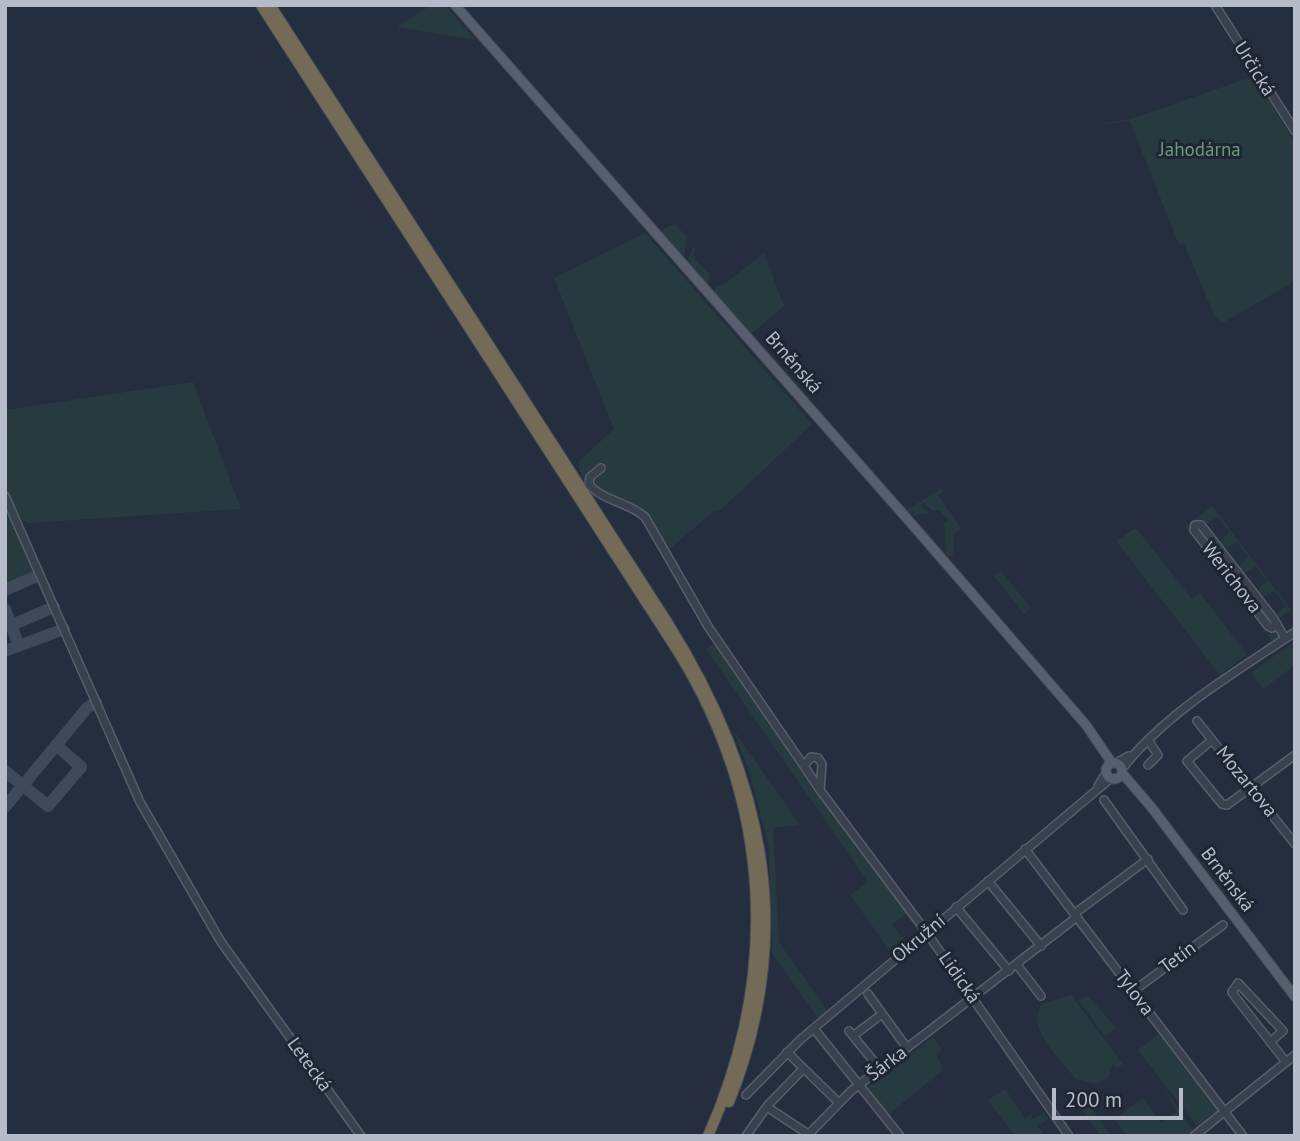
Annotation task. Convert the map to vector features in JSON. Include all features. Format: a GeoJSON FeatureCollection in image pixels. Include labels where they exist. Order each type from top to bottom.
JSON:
{"type":"FeatureCollection","features":[{"type":"Feature","properties":{"kind":"highway"},"geometry":{"type":"LineString","coordinates":[[261,5],[679,653],[720,733],[747,820],[756,879],[757,925],[748,1017],[728,1087],[708,1136]]}},
{"type":"Feature","properties":{"kind":"highway"},"geometry":{"type":"LineString","coordinates":[[270,5],[674,632],[727,730],[754,817],[763,875],[764,927],[752,1034],[715,1136]]}},
{"type":"Feature","properties":{"kind":"main road","name":"Brněnská"},"geometry":{"type":"LineString","coordinates":[[455,5],[912,523],[1101,746],[1117,773],[1152,808],[1295,997]]}},
{"type":"Feature","properties":{"kind":"street","name":"Určická"},"geometry":{"type":"LineString","coordinates":[[1215,5],[1295,131]]}},
{"type":"Feature","properties":{"kind":"street"},"geometry":{"type":"LineString","coordinates":[[601,468],[590,477],[590,486],[645,517],[709,628],[804,766]]}},
{"type":"Feature","properties":{"kind":"street","name":"Letecká"},"geometry":{"type":"LineString","coordinates":[[5,496],[140,802],[218,938],[361,1136]]}},
{"type":"Feature","properties":{"kind":"street","name":"Werichova"},"geometry":{"type":"LineString","coordinates":[[1277,624],[1269,627],[1194,530],[1195,525],[1201,525],[1277,624],[1285,638]]}},
{"type":"Feature","properties":{"kind":"street"},"geometry":{"type":"LineString","coordinates":[[1233,580],[1240,575]]}},
{"type":"Feature","properties":{"kind":"street","name":"Okružní"},"geometry":{"type":"LineString","coordinates":[[746,1095],[787,1052],[1097,787],[1117,773],[1148,740],[1185,709],[1295,632]]}},
{"type":"Feature","properties":{"kind":"street","name":"Mozartova"},"geometry":{"type":"LineString","coordinates":[[1197,721],[1295,844]]}},
{"type":"Feature","properties":{"kind":"street"},"geometry":{"type":"LineString","coordinates":[[1148,740],[1158,755],[1148,765]]}},
{"type":"Feature","properties":{"kind":"street"},"geometry":{"type":"LineString","coordinates":[[1212,740],[1187,761],[1222,804],[1227,805],[1295,754]]}},
{"type":"Feature","properties":{"kind":"street","name":"Lidická"},"geometry":{"type":"LineString","coordinates":[[820,790],[821,760],[811,757],[804,766],[820,790],[927,933],[1069,1136]]}},
{"type":"Feature","properties":{"kind":"street"},"geometry":{"type":"LineString","coordinates":[[1104,800],[1182,910]]}},
{"type":"Feature","properties":{"kind":"street","name":"Tylova"},"geometry":{"type":"LineString","coordinates":[[1025,849],[1132,992],[1173,1040],[1243,1136]]}},
{"type":"Feature","properties":{"kind":"street","name":"Šárka"},"geometry":{"type":"LineString","coordinates":[[808,1135],[838,1102],[1017,965],[1148,859]]}},
{"type":"Feature","properties":{"kind":"street"},"geometry":{"type":"LineString","coordinates":[[988,881],[1041,946]]}},
{"type":"Feature","properties":{"kind":"street"},"geometry":{"type":"LineString","coordinates":[[956,907],[1009,971]]}},
{"type":"Feature","properties":{"kind":"street","name":"Tetín"},"geometry":{"type":"LineString","coordinates":[[1132,992],[1223,925]]}},
{"type":"Feature","properties":{"kind":"street"},"geometry":{"type":"LineString","coordinates":[[1017,965],[1041,996]]}},
{"type":"Feature","properties":{"kind":"street"},"geometry":{"type":"LineString","coordinates":[[1270,1042],[1283,1031],[1238,984],[1232,992],[1270,1042],[1286,1062]]}},
{"type":"Feature","properties":{"kind":"street"},"geometry":{"type":"LineString","coordinates":[[868,994],[908,1048]]}},
{"type":"Feature","properties":{"kind":"street"},"geometry":{"type":"LineString","coordinates":[[880,1069],[851,1034],[881,1014]]}},
{"type":"Feature","properties":{"kind":"street"},"geometry":{"type":"LineString","coordinates":[[815,1030],[900,1136]]}},
{"type":"Feature","properties":{"kind":"street"},"geometry":{"type":"LineString","coordinates":[[787,1052],[838,1102]]}},
{"type":"Feature","properties":{"kind":"street"},"geometry":{"type":"LineString","coordinates":[[1194,1136],[1295,1055]]}},
{"type":"Feature","properties":{"kind":"street"},"geometry":{"type":"LineString","coordinates":[[746,1136],[767,1107],[803,1069]]}},
{"type":"Feature","properties":{"kind":"street"},"geometry":{"type":"LineString","coordinates":[[767,1107],[808,1135]]}},
{"type":"Feature","properties":{"kind":"green space"},"geometry":{"type":"Polygon","coordinates":[[[431,5],[445,5],[476,40],[397,27],[431,5]]]}},
{"type":"Feature","properties":{"kind":"green space","name":"Jahodárna"},"geometry":{"type":"Polygon","coordinates":[[[1251,77],[1257,81],[1295,143],[1295,281],[1223,323],[1215,317],[1184,244],[1179,245],[1130,121],[1096,125],[1134,118],[1251,77]]]}},
{"type":"Feature","properties":{"kind":"green space"},"geometry":{"type":"Polygon","coordinates":[[[675,224],[687,237],[684,256],[662,234],[663,229],[675,224]]]}},
{"type":"Feature","properties":{"kind":"green space"},"geometry":{"type":"Polygon","coordinates":[[[645,233],[812,424],[725,506],[715,510],[664,554],[646,519],[592,487],[580,470],[580,460],[614,429],[554,278],[645,233]]]}},
{"type":"Feature","properties":{"kind":"green space"},"geometry":{"type":"Polygon","coordinates":[[[693,246],[696,251],[693,251],[695,259],[710,275],[708,283],[704,283],[687,262],[693,246]]]}},
{"type":"Feature","properties":{"kind":"green space"},"geometry":{"type":"Polygon","coordinates":[[[764,253],[784,306],[750,335],[715,294],[715,287],[726,283],[764,253]]]}},
{"type":"Feature","properties":{"kind":"green space"},"geometry":{"type":"Polygon","coordinates":[[[193,382],[241,509],[29,523],[18,519],[5,487],[5,410],[193,382]]]}},
{"type":"Feature","properties":{"kind":"green space"},"geometry":{"type":"Polygon","coordinates":[[[942,488],[944,491],[938,495],[961,529],[954,534],[953,555],[947,557],[944,524],[948,520],[940,511],[933,511],[924,503],[920,505],[930,513],[913,516],[914,510],[909,513],[907,510],[942,488]]]}},
{"type":"Feature","properties":{"kind":"green space"},"geometry":{"type":"Polygon","coordinates":[[[5,501],[35,570],[21,580],[7,583],[5,587],[5,501]]]}},
{"type":"Feature","properties":{"kind":"green space"},"geometry":{"type":"Polygon","coordinates":[[[1212,506],[1295,615],[1290,610],[1277,620],[1275,616],[1286,606],[1275,591],[1261,598],[1256,592],[1267,581],[1256,566],[1242,574],[1237,568],[1248,557],[1237,542],[1223,549],[1219,543],[1229,532],[1218,517],[1204,525],[1200,519],[1190,527],[1192,534],[1267,628],[1267,633],[1269,635],[1272,630],[1278,631],[1280,638],[1274,643],[1185,527],[1212,506]]]}},
{"type":"Feature","properties":{"kind":"green space"},"geometry":{"type":"Polygon","coordinates":[[[1136,528],[1192,599],[1200,593],[1247,654],[1220,675],[1116,541],[1136,528]]]}},
{"type":"Feature","properties":{"kind":"green space"},"geometry":{"type":"Polygon","coordinates":[[[1001,571],[1031,608],[1024,614],[994,576],[1001,571]]]}},
{"type":"Feature","properties":{"kind":"green space"},"geometry":{"type":"Polygon","coordinates":[[[1295,641],[1295,665],[1263,689],[1251,673],[1295,641]]]}},
{"type":"Feature","properties":{"kind":"green space"},"geometry":{"type":"Polygon","coordinates":[[[716,642],[907,913],[892,924],[908,945],[899,952],[891,952],[850,895],[868,882],[706,649],[716,642]]]}},
{"type":"Feature","properties":{"kind":"green space"},"geometry":{"type":"Polygon","coordinates":[[[733,729],[800,825],[773,828],[779,942],[827,1010],[819,1020],[772,953],[769,848],[749,770],[733,729]]]}},
{"type":"Feature","properties":{"kind":"green space"},"geometry":{"type":"Polygon","coordinates":[[[1071,995],[1123,1064],[1117,1068],[1113,1064],[1108,1078],[1096,1084],[1076,1079],[1047,1043],[1038,1023],[1042,1004],[1071,995]]]}},
{"type":"Feature","properties":{"kind":"green space"},"geometry":{"type":"Polygon","coordinates":[[[1087,995],[1116,1028],[1105,1036],[1079,1001],[1087,995]]]}},
{"type":"Feature","properties":{"kind":"green space"},"geometry":{"type":"Polygon","coordinates":[[[1161,1033],[1220,1110],[1199,1129],[1138,1050],[1161,1033]]]}},
{"type":"Feature","properties":{"kind":"green space"},"geometry":{"type":"Polygon","coordinates":[[[933,1037],[942,1049],[937,1055],[943,1070],[888,1115],[867,1087],[933,1037]]]}},
{"type":"Feature","properties":{"kind":"green space"},"geometry":{"type":"Polygon","coordinates":[[[1161,1084],[1194,1132],[1191,1136],[1127,1136],[1114,1119],[1143,1098],[1161,1123],[1177,1112],[1161,1084]]]}},
{"type":"Feature","properties":{"kind":"green space"},"geometry":{"type":"Polygon","coordinates":[[[1005,1089],[1025,1118],[1033,1113],[1031,1120],[1044,1112],[1048,1119],[1038,1126],[1044,1136],[1015,1136],[988,1100],[1005,1089]]]}},
{"type":"Feature","properties":{"kind":"green space"},"geometry":{"type":"Polygon","coordinates":[[[1080,1091],[1111,1136],[1101,1136],[1072,1097],[1080,1091]]]}},
{"type":"Feature","properties":{"kind":"taxiway"},"geometry":{"type":"LineString","coordinates":[[5,590],[39,575]]}},
{"type":"Feature","properties":{"kind":"taxiway"},"geometry":{"type":"LineString","coordinates":[[12,625],[54,607]]}},
{"type":"Feature","properties":{"kind":"taxiway"},"geometry":{"type":"LineString","coordinates":[[5,609],[19,646]]}},
{"type":"Feature","properties":{"kind":"taxiway"},"geometry":{"type":"LineString","coordinates":[[5,651],[64,629]]}},
{"type":"Feature","properties":{"kind":"taxiway"},"geometry":{"type":"LineString","coordinates":[[5,807],[87,708],[96,702]]}},
{"type":"Feature","properties":{"kind":"taxiway"},"geometry":{"type":"LineString","coordinates":[[5,771],[48,806],[81,767],[56,745]]}}]}
